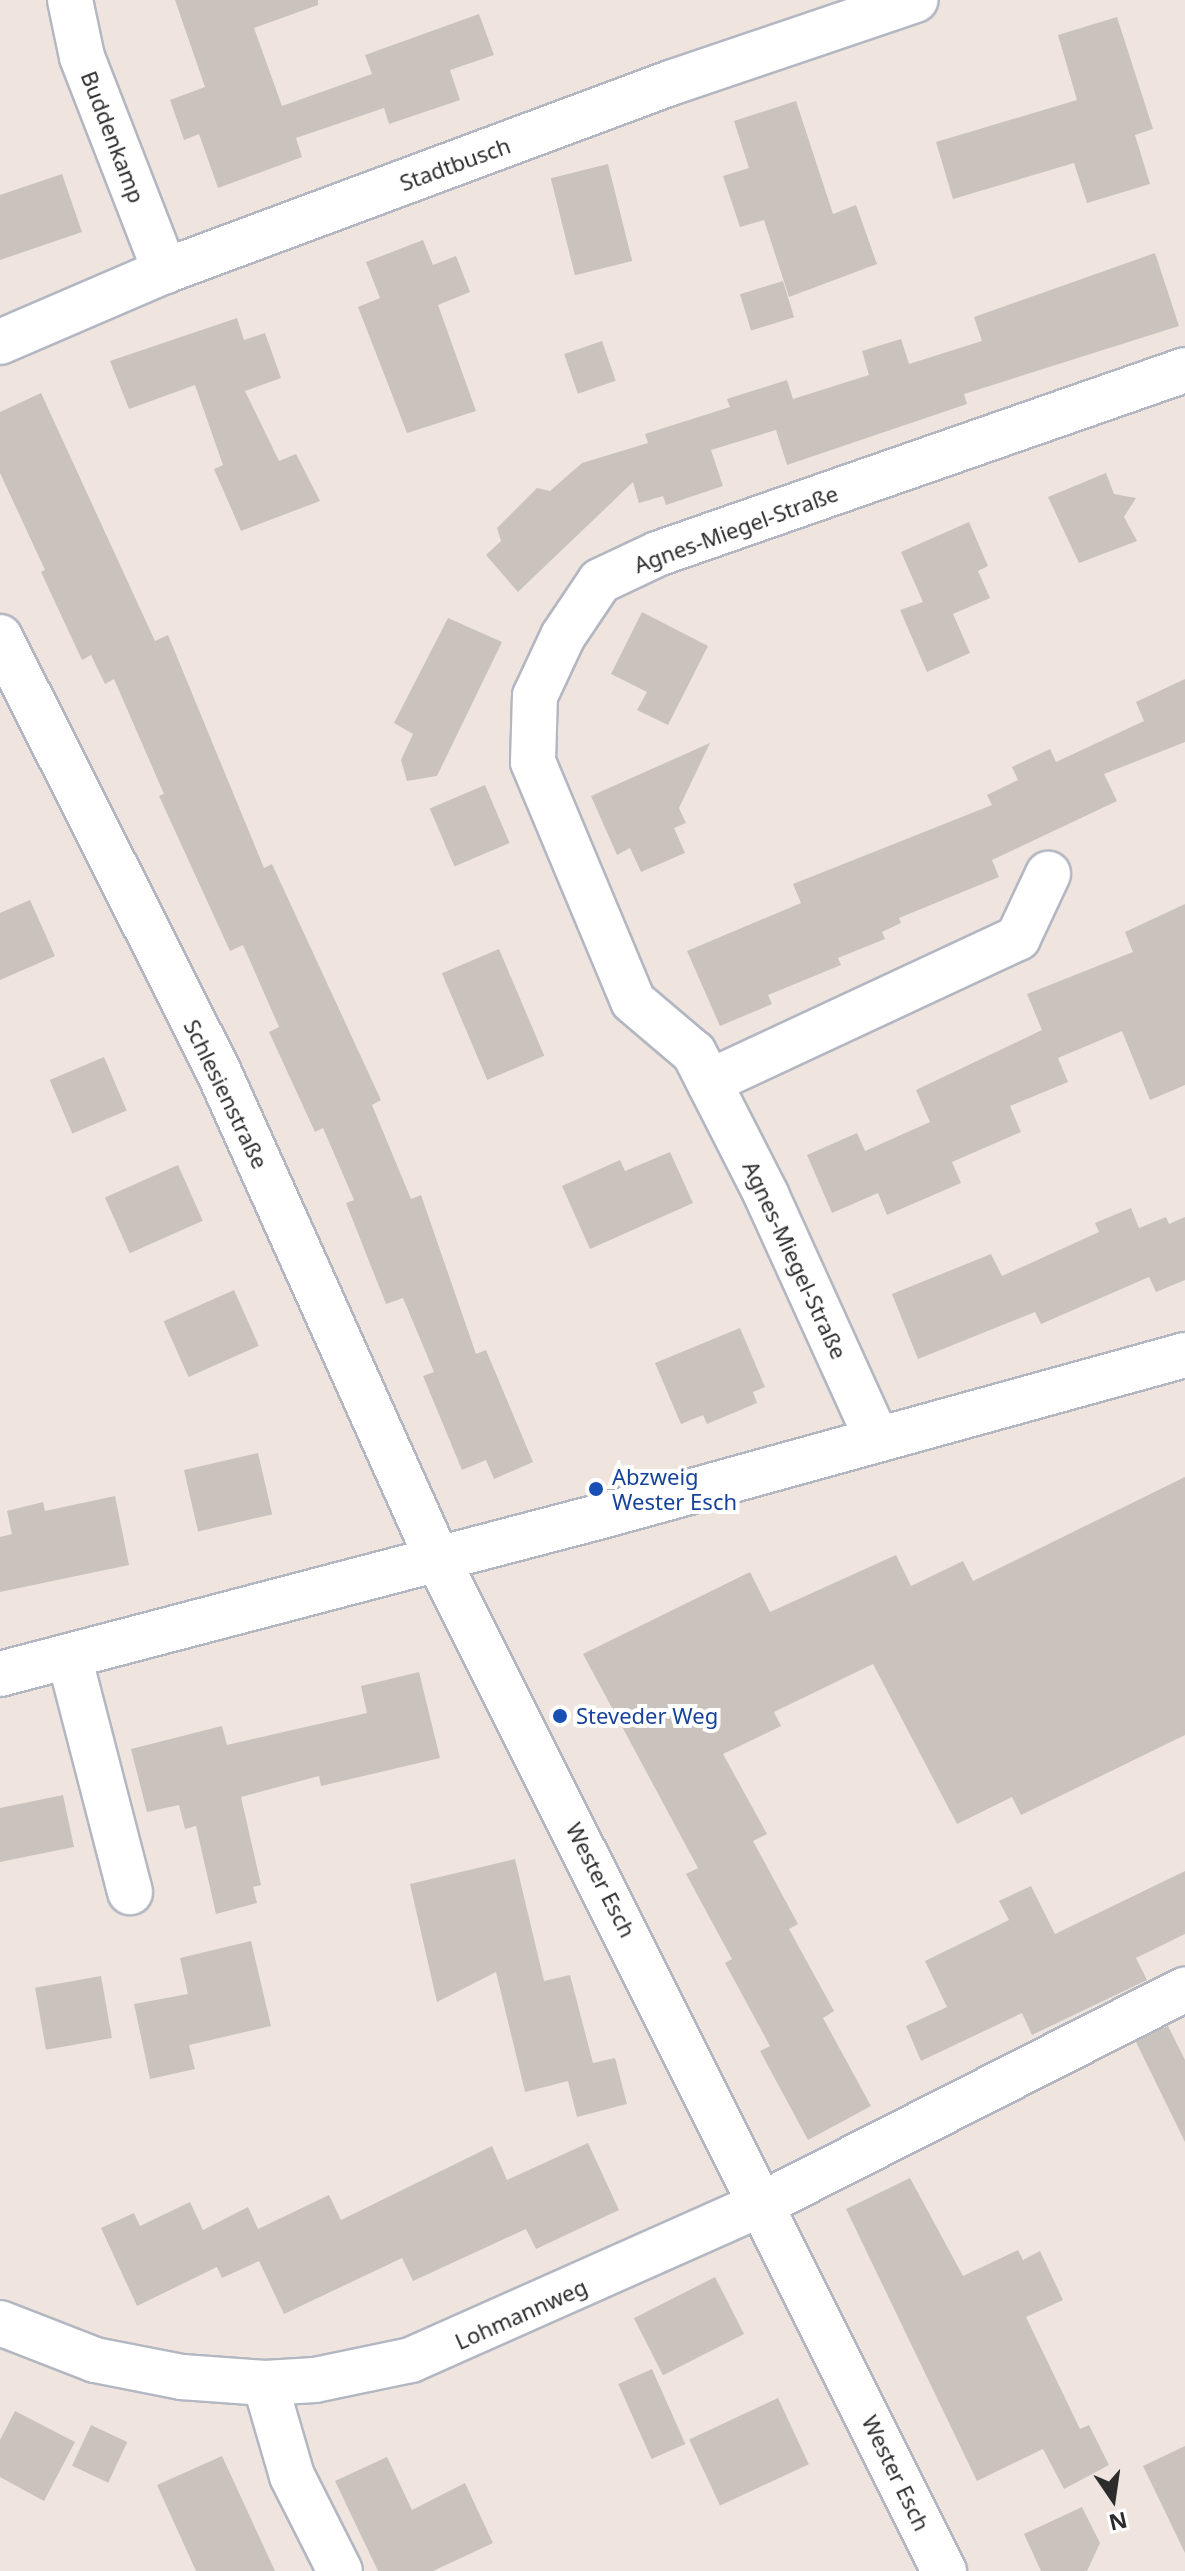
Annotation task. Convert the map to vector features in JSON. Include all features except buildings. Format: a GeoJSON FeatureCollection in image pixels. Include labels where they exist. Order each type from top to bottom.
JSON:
{"type":"FeatureCollection","features":[{"type":"Feature","properties":{"kind":"street","name":"Buddenkamp"},"geometry":{"type":"LineString","coordinates":[[70,0],[82,57],[165,271]]}},
{"type":"Feature","properties":{"kind":"street","name":"Stadtbusch"},"geometry":{"type":"LineString","coordinates":[[0,342],[165,271],[673,82],[915,0]]}},
{"type":"Feature","properties":{"kind":"street","name":"Agnes-Miegel-Straße"},"geometry":{"type":"LineString","coordinates":[[877,1439],[694,1053],[633,1001],[533,762],[535,696],[563,636],[600,581],[657,554],[1185,370]]}},
{"type":"Feature","properties":{"kind":"street","name":"Schlesienstraße"},"geometry":{"type":"LineString","coordinates":[[0,637],[217,1068],[437,1558]]}},
{"type":"Feature","properties":{"kind":"street"},"geometry":{"type":"LineString","coordinates":[[709,1082],[1018,938],[1048,874]]}},
{"type":"Feature","properties":{"kind":"street"},"geometry":{"type":"LineString","coordinates":[[0,1674],[1185,1355]]}},
{"type":"Feature","properties":{"kind":"street","name":"Wester Esch"},"geometry":{"type":"LineString","coordinates":[[437,1558],[764,2203],[944,2571]]}},
{"type":"Feature","properties":{"kind":"street"},"geometry":{"type":"LineString","coordinates":[[69,1656],[130,1892]]}},
{"type":"Feature","properties":{"kind":"street"},"geometry":{"type":"LineString","coordinates":[[764,2203],[1185,1989]]}},
{"type":"Feature","properties":{"kind":"street","name":"Lohmannweg"},"geometry":{"type":"LineString","coordinates":[[0,2323],[95,2360],[182,2377],[265,2383],[363,2371],[456,2344],[764,2203]]}},
{"type":"Feature","properties":{"kind":"street"},"geometry":{"type":"LineString","coordinates":[[265,2383],[292,2476],[340,2571]]}},
{"type":"Feature","properties":{"kind":"place","name":"Abzweig Wester Esch"},"geometry":{"type":"Point","coordinates":[596,1489]}},
{"type":"Feature","properties":{"kind":"place","name":"Steveder Weg"},"geometry":{"type":"Point","coordinates":[560,1716]}}]}
